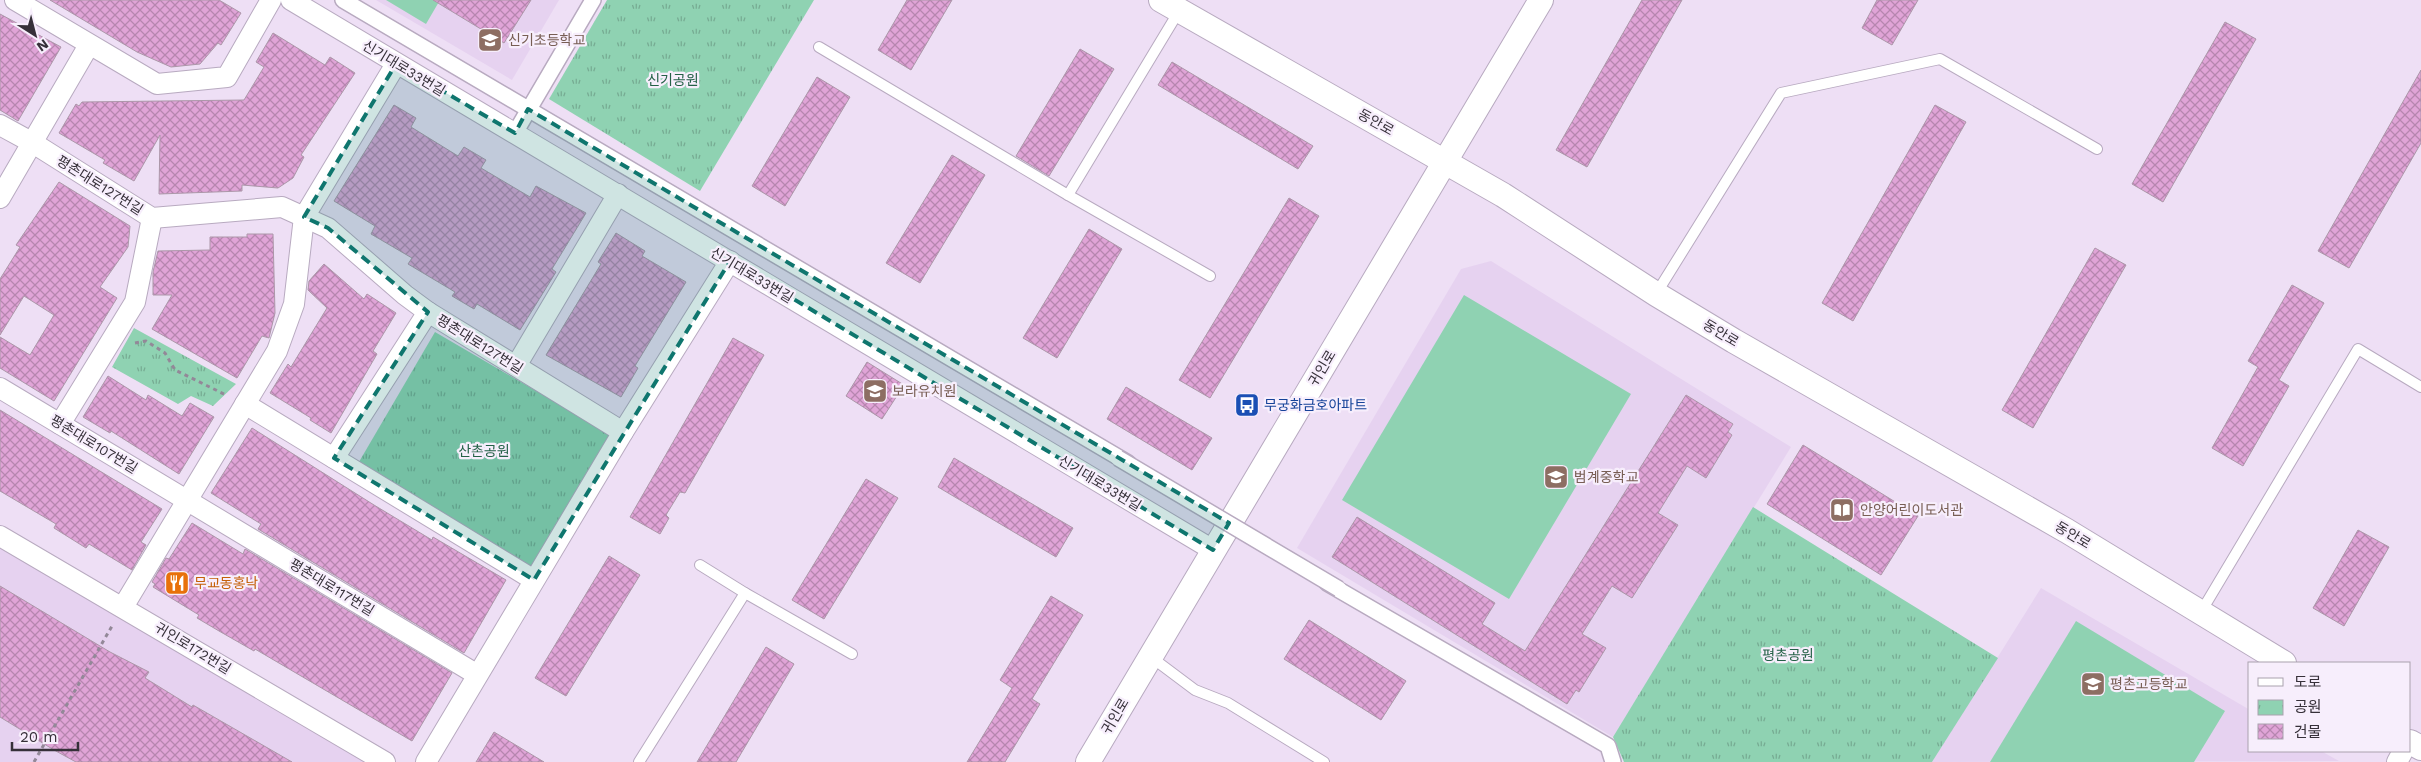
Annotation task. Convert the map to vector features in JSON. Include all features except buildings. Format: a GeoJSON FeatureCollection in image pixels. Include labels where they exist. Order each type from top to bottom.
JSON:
{"type":"FeatureCollection","features":[{"type":"Feature","properties":{"kind":"street"},"geometry":{"type":"LineString","coordinates":[[15,0],[157,84],[227,77],[271,0]]}},
{"type":"Feature","properties":{"kind":"street","name":"신기대로33번길"},"geometry":{"type":"LineString","coordinates":[[291,0],[1213,550]]}},
{"type":"Feature","properties":{"kind":"street"},"geometry":{"type":"LineString","coordinates":[[343,0],[1608,746],[1613,762]]}},
{"type":"Feature","properties":{"kind":"street"},"geometry":{"type":"LineString","coordinates":[[515,134],[593,0]]}},
{"type":"Feature","properties":{"kind":"street","name":"귀인로"},"geometry":{"type":"LineString","coordinates":[[1088,762],[1541,0]]}},
{"type":"Feature","properties":{"kind":"street","name":"동안로"},"geometry":{"type":"LineString","coordinates":[[1170,5],[1503,195],[1656,294],[1734,341],[2067,531],[2282,662]]}},
{"type":"Feature","properties":{"kind":"street"},"geometry":{"type":"LineString","coordinates":[[0,198],[89,45]]}},
{"type":"Feature","properties":{"kind":"street"},"geometry":{"type":"LineString","coordinates":[[123,607],[277,351],[294,304],[304,217],[396,64]]}},
{"type":"Feature","properties":{"kind":"street","name":"평촌대로127번길"},"geometry":{"type":"LineString","coordinates":[[0,125],[33,143],[152,218],[282,208],[328,228],[405,295],[428,312],[623,432]]}},
{"type":"Feature","properties":{"kind":"street"},"geometry":{"type":"LineString","coordinates":[[516,366],[618,194]]}},
{"type":"Feature","properties":{"kind":"street"},"geometry":{"type":"LineString","coordinates":[[60,424],[135,302],[152,218]]}},
{"type":"Feature","properties":{"kind":"street"},"geometry":{"type":"LineString","coordinates":[[426,762],[476,674],[623,432],[730,261]]}},
{"type":"Feature","properties":{"kind":"street"},"geometry":{"type":"LineString","coordinates":[[334,458],[428,312]]}},
{"type":"Feature","properties":{"kind":"street","name":"평촌대로107번길"},"geometry":{"type":"LineString","coordinates":[[0,388],[187,500]]}},
{"type":"Feature","properties":{"kind":"street"},"geometry":{"type":"LineString","coordinates":[[245,404],[534,580]]}},
{"type":"Feature","properties":{"kind":"street"},"geometry":{"type":"LineString","coordinates":[[1118,458],[1190,500]]}},
{"type":"Feature","properties":{"kind":"street","name":"평촌대로117번길"},"geometry":{"type":"LineString","coordinates":[[187,500],[476,674]]}},
{"type":"Feature","properties":{"kind":"street","name":"귀인로172번길"},"geometry":{"type":"LineString","coordinates":[[0,536],[385,762]]}},
{"type":"Feature","properties":{"kind":"street"},"geometry":{"type":"LineString","coordinates":[[1274,556],[1339,589]]}},
{"type":"Feature","properties":{"kind":"lane"},"geometry":{"type":"LineString","coordinates":[[1068,195],[1170,5]]}},
{"type":"Feature","properties":{"kind":"lane"},"geometry":{"type":"LineString","coordinates":[[819,47],[1068,195],[1210,276]]}},
{"type":"Feature","properties":{"kind":"lane"},"geometry":{"type":"LineString","coordinates":[[1656,294],[1781,93],[1940,58],[2097,149]]}},
{"type":"Feature","properties":{"kind":"lane"},"geometry":{"type":"LineString","coordinates":[[2201,612],[2358,349],[2421,387]]}},
{"type":"Feature","properties":{"kind":"lane"},"geometry":{"type":"LineString","coordinates":[[700,565],[852,654]]}},
{"type":"Feature","properties":{"kind":"lane"},"geometry":{"type":"LineString","coordinates":[[639,762],[745,593]]}},
{"type":"Feature","properties":{"kind":"lane"},"geometry":{"type":"LineString","coordinates":[[1151,656],[1195,690],[1228,703],[1324,762]]}},
{"type":"Feature","properties":{"kind":"path"},"geometry":{"type":"LineString","coordinates":[[107,348],[146,341],[165,353],[175,370],[245,404]]}},
{"type":"Feature","properties":{"kind":"path"},"geometry":{"type":"LineString","coordinates":[[34,762],[123,607]]}},
{"type":"Feature","properties":{"kind":"highlighted area"},"geometry":{"type":"Polygon","coordinates":[[[396,64],[515,133],[528,109],[1229,523],[1213,550],[730,261],[534,580],[334,458],[428,312],[328,228],[304,217],[396,64]]]}},
{"type":"Feature","properties":{"kind":"shaded area","name":"신기초등학교"},"geometry":{"type":"Polygon","coordinates":[[[376,0],[559,0],[512,80],[376,0]]]}},
{"type":"Feature","properties":{"kind":"shaded area","name":"범계중학교"},"geometry":{"type":"Polygon","coordinates":[[[1491,261],[1791,447],[1613,737],[1297,548],[1461,269],[1491,261]]]}},
{"type":"Feature","properties":{"kind":"shaded area"},"geometry":{"type":"Polygon","coordinates":[[[0,544],[374,762],[0,762],[0,544]]]}},
{"type":"Feature","properties":{"kind":"shaded area","name":"평촌고등학교"},"geometry":{"type":"Polygon","coordinates":[[[2041,588],[2248,709],[2248,752],[2323,752],[2339,761],[1932,762],[2041,588]]]}},
{"type":"Feature","properties":{"kind":"green space"},"geometry":{"type":"Polygon","coordinates":[[[386,0],[440,0],[426,24],[386,0]]]}},
{"type":"Feature","properties":{"kind":"green space","name":"신기공원"},"geometry":{"type":"Polygon","coordinates":[[[607,0],[814,0],[700,191],[549,99],[607,0]]]}},
{"type":"Feature","properties":{"kind":"green space"},"geometry":{"type":"Polygon","coordinates":[[[1464,295],[1631,394],[1509,599],[1342,500],[1464,295]]]}},
{"type":"Feature","properties":{"kind":"green space"},"geometry":{"type":"Polygon","coordinates":[[[134,328],[236,384],[213,406],[191,396],[178,404],[112,367],[134,328]]]}},
{"type":"Feature","properties":{"kind":"green space","name":"산촌공원"},"geometry":{"type":"Polygon","coordinates":[[[435,332],[612,435],[534,569],[356,467],[435,332]]]}},
{"type":"Feature","properties":{"kind":"green space","name":"평촌공원"},"geometry":{"type":"Polygon","coordinates":[[[1753,507],[1998,658],[1932,762],[1624,762],[1613,737],[1753,507]]]}},
{"type":"Feature","properties":{"kind":"green space"},"geometry":{"type":"Polygon","coordinates":[[[2076,621],[2225,711],[2194,762],[1990,762],[2076,621]]]}},
{"type":"Feature","properties":{"kind":"place","name":"신기초등학교"},"geometry":{"type":"Point","coordinates":[490,40]}},
{"type":"Feature","properties":{"kind":"place","name":"보라유치원"},"geometry":{"type":"Point","coordinates":[875,391]}},
{"type":"Feature","properties":{"kind":"place","name":"무궁화금호아파트"},"geometry":{"type":"Point","coordinates":[1247,405]}},
{"type":"Feature","properties":{"kind":"place","name":"범계중학교"},"geometry":{"type":"Point","coordinates":[1556,477]}},
{"type":"Feature","properties":{"kind":"place","name":"안양어린이도서관"},"geometry":{"type":"Point","coordinates":[1842,510]}},
{"type":"Feature","properties":{"kind":"place","name":"무교동홍낙"},"geometry":{"type":"Point","coordinates":[177,583]}},
{"type":"Feature","properties":{"kind":"place","name":"평촌고등학교"},"geometry":{"type":"Point","coordinates":[2093,684]}}]}
